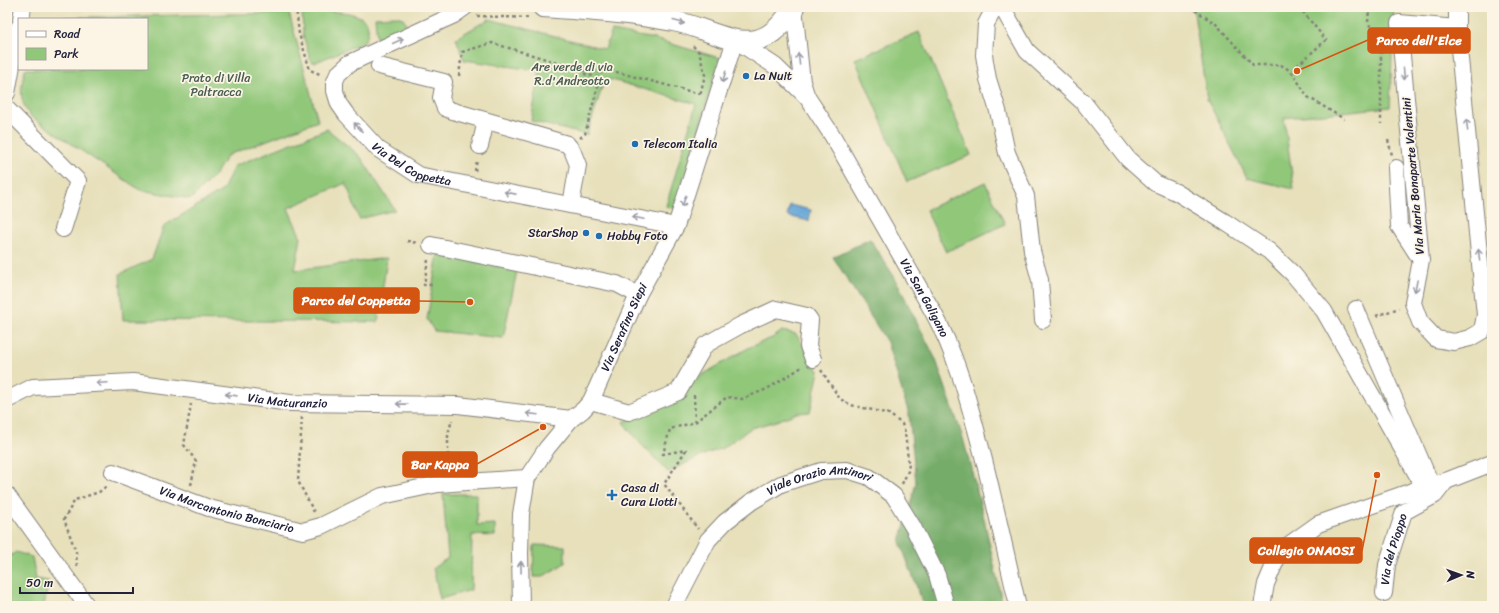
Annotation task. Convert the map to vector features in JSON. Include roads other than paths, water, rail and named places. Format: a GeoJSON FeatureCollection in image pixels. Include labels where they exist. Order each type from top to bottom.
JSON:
{"type":"FeatureCollection","features":[{"type":"Feature","properties":{"kind":"main road"},"geometry":{"type":"LineString","coordinates":[[537,12],[596,10],[675,21],[735,40],[755,40],[765,37],[783,23],[794,7]]}},
{"type":"Feature","properties":{"kind":"street"},"geometry":{"type":"LineString","coordinates":[[20,18],[23,7]]}},
{"type":"Feature","properties":{"kind":"street","name":"Via San Galigano"},"geometry":{"type":"LineString","coordinates":[[794,7],[802,82],[807,97],[832,135],[945,333],[969,401],[1018,606]]}},
{"type":"Feature","properties":{"kind":"street"},"geometry":{"type":"LineString","coordinates":[[995,7],[986,24],[984,55],[988,79],[998,111],[1006,153],[1026,196],[1032,251],[1040,280],[1043,320]]}},
{"type":"Feature","properties":{"kind":"street"},"geometry":{"type":"LineString","coordinates":[[1002,7],[1027,51],[1084,103],[1128,159],[1155,183],[1176,192],[1269,251],[1293,274],[1324,311],[1434,485]]}},
{"type":"Feature","properties":{"kind":"street"},"geometry":{"type":"LineString","coordinates":[[1457,7],[1457,28]]}},
{"type":"Feature","properties":{"kind":"street","name":"Via Del Coppetta"},"geometry":{"type":"LineString","coordinates":[[468,13],[454,16],[350,63],[338,74],[335,81],[335,91],[338,104],[378,149],[418,175],[676,226]]}},
{"type":"Feature","properties":{"kind":"street","name":"Via Maria Bonaparte Valentini"},"geometry":{"type":"LineString","coordinates":[[1399,23],[1457,28],[1485,314],[1482,331],[1470,338],[1454,342],[1436,339],[1420,322],[1413,303],[1421,260],[1399,23]]}},
{"type":"Feature","properties":{"kind":"street"},"geometry":{"type":"LineString","coordinates":[[7,93],[18,32]]}},
{"type":"Feature","properties":{"kind":"street"},"geometry":{"type":"LineString","coordinates":[[735,40],[775,66],[807,97]]}},
{"type":"Feature","properties":{"kind":"street","name":"Via Serafino Siepi"},"geometry":{"type":"LineString","coordinates":[[522,606],[520,553],[521,514],[527,478],[547,448],[570,419],[583,410],[591,401],[638,295],[676,226],[735,40]]}},
{"type":"Feature","properties":{"kind":"street"},"geometry":{"type":"LineString","coordinates":[[379,66],[444,82],[441,98],[445,108],[567,144],[578,165],[571,205]]}},
{"type":"Feature","properties":{"kind":"street"},"geometry":{"type":"LineString","coordinates":[[7,109],[78,181],[63,229]]}},
{"type":"Feature","properties":{"kind":"street"},"geometry":{"type":"LineString","coordinates":[[480,146],[486,121]]}},
{"type":"Feature","properties":{"kind":"street"},"geometry":{"type":"LineString","coordinates":[[1396,168],[1399,226],[1421,260]]}},
{"type":"Feature","properties":{"kind":"street"},"geometry":{"type":"LineString","coordinates":[[431,245],[617,284],[638,295]]}},
{"type":"Feature","properties":{"kind":"street"},"geometry":{"type":"LineString","coordinates":[[591,401],[629,412],[678,392],[705,346],[740,325],[776,309],[807,316],[810,320],[808,346],[813,359]]}},
{"type":"Feature","properties":{"kind":"street"},"geometry":{"type":"LineString","coordinates":[[1359,315],[1434,485]]}},
{"type":"Feature","properties":{"kind":"street","name":"Via Maturanzio"},"geometry":{"type":"LineString","coordinates":[[7,400],[33,387],[133,382],[290,403],[458,405],[570,419]]}},
{"type":"Feature","properties":{"kind":"street"},"geometry":{"type":"LineString","coordinates":[[1262,606],[1266,584],[1280,551],[1318,524],[1434,485],[1492,463]]}},
{"type":"Feature","properties":{"kind":"street","name":"Viale Orazio Antinori"},"geometry":{"type":"LineString","coordinates":[[674,606],[708,540],[725,522],[751,502],[781,484],[820,471],[847,470],[869,477],[894,496],[913,527],[936,575],[946,606]]}},
{"type":"Feature","properties":{"kind":"street","name":"Via Marcantonio Bonciario"},"geometry":{"type":"LineString","coordinates":[[117,473],[209,508],[303,531],[321,526],[382,496],[438,484],[527,478]]}},
{"type":"Feature","properties":{"kind":"street","name":"Via del Pioppo"},"geometry":{"type":"LineString","coordinates":[[1384,592],[1387,565],[1404,512],[1435,495],[1434,485]]}},
{"type":"Feature","properties":{"kind":"street"},"geometry":{"type":"LineString","coordinates":[[7,495],[88,606]]}},
{"type":"Feature","properties":{"kind":"water"},"geometry":{"type":"Polygon","coordinates":[[[790,205],[811,210],[809,221],[787,216],[790,205]]]}},
{"type":"Feature","properties":{"kind":"place","name":"Parco dell'Elce"},"geometry":{"type":"Point","coordinates":[1297,71]}},
{"type":"Feature","properties":{"kind":"place","name":"La Nuit"},"geometry":{"type":"Point","coordinates":[746,76]}},
{"type":"Feature","properties":{"kind":"place","name":"Telecom Italia"},"geometry":{"type":"Point","coordinates":[635,144]}},
{"type":"Feature","properties":{"kind":"place","name":"StarShop"},"geometry":{"type":"Point","coordinates":[586,233]}},
{"type":"Feature","properties":{"kind":"place","name":"Hobby Foto"},"geometry":{"type":"Point","coordinates":[599,236]}},
{"type":"Feature","properties":{"kind":"place","name":"Parco del Coppetta"},"geometry":{"type":"Point","coordinates":[470,302]}},
{"type":"Feature","properties":{"kind":"place","name":"Bar Kappa"},"geometry":{"type":"Point","coordinates":[543,427]}},
{"type":"Feature","properties":{"kind":"place","name":"Collegio ONAOSI"},"geometry":{"type":"Point","coordinates":[1377,475]}},
{"type":"Feature","properties":{"kind":"place","name":"Casa di Cura Liotti"},"geometry":{"type":"Point","coordinates":[612,495]}},
{"type":"Feature","properties":{"kind":"park label","name":"Are verde di via R.d'Andreotto"},"geometry":{"type":"Point","coordinates":[572,74]}},
{"type":"Feature","properties":{"kind":"park label","name":"Prato di Villa Paltracca"},"geometry":{"type":"Point","coordinates":[216,85]}}]}
